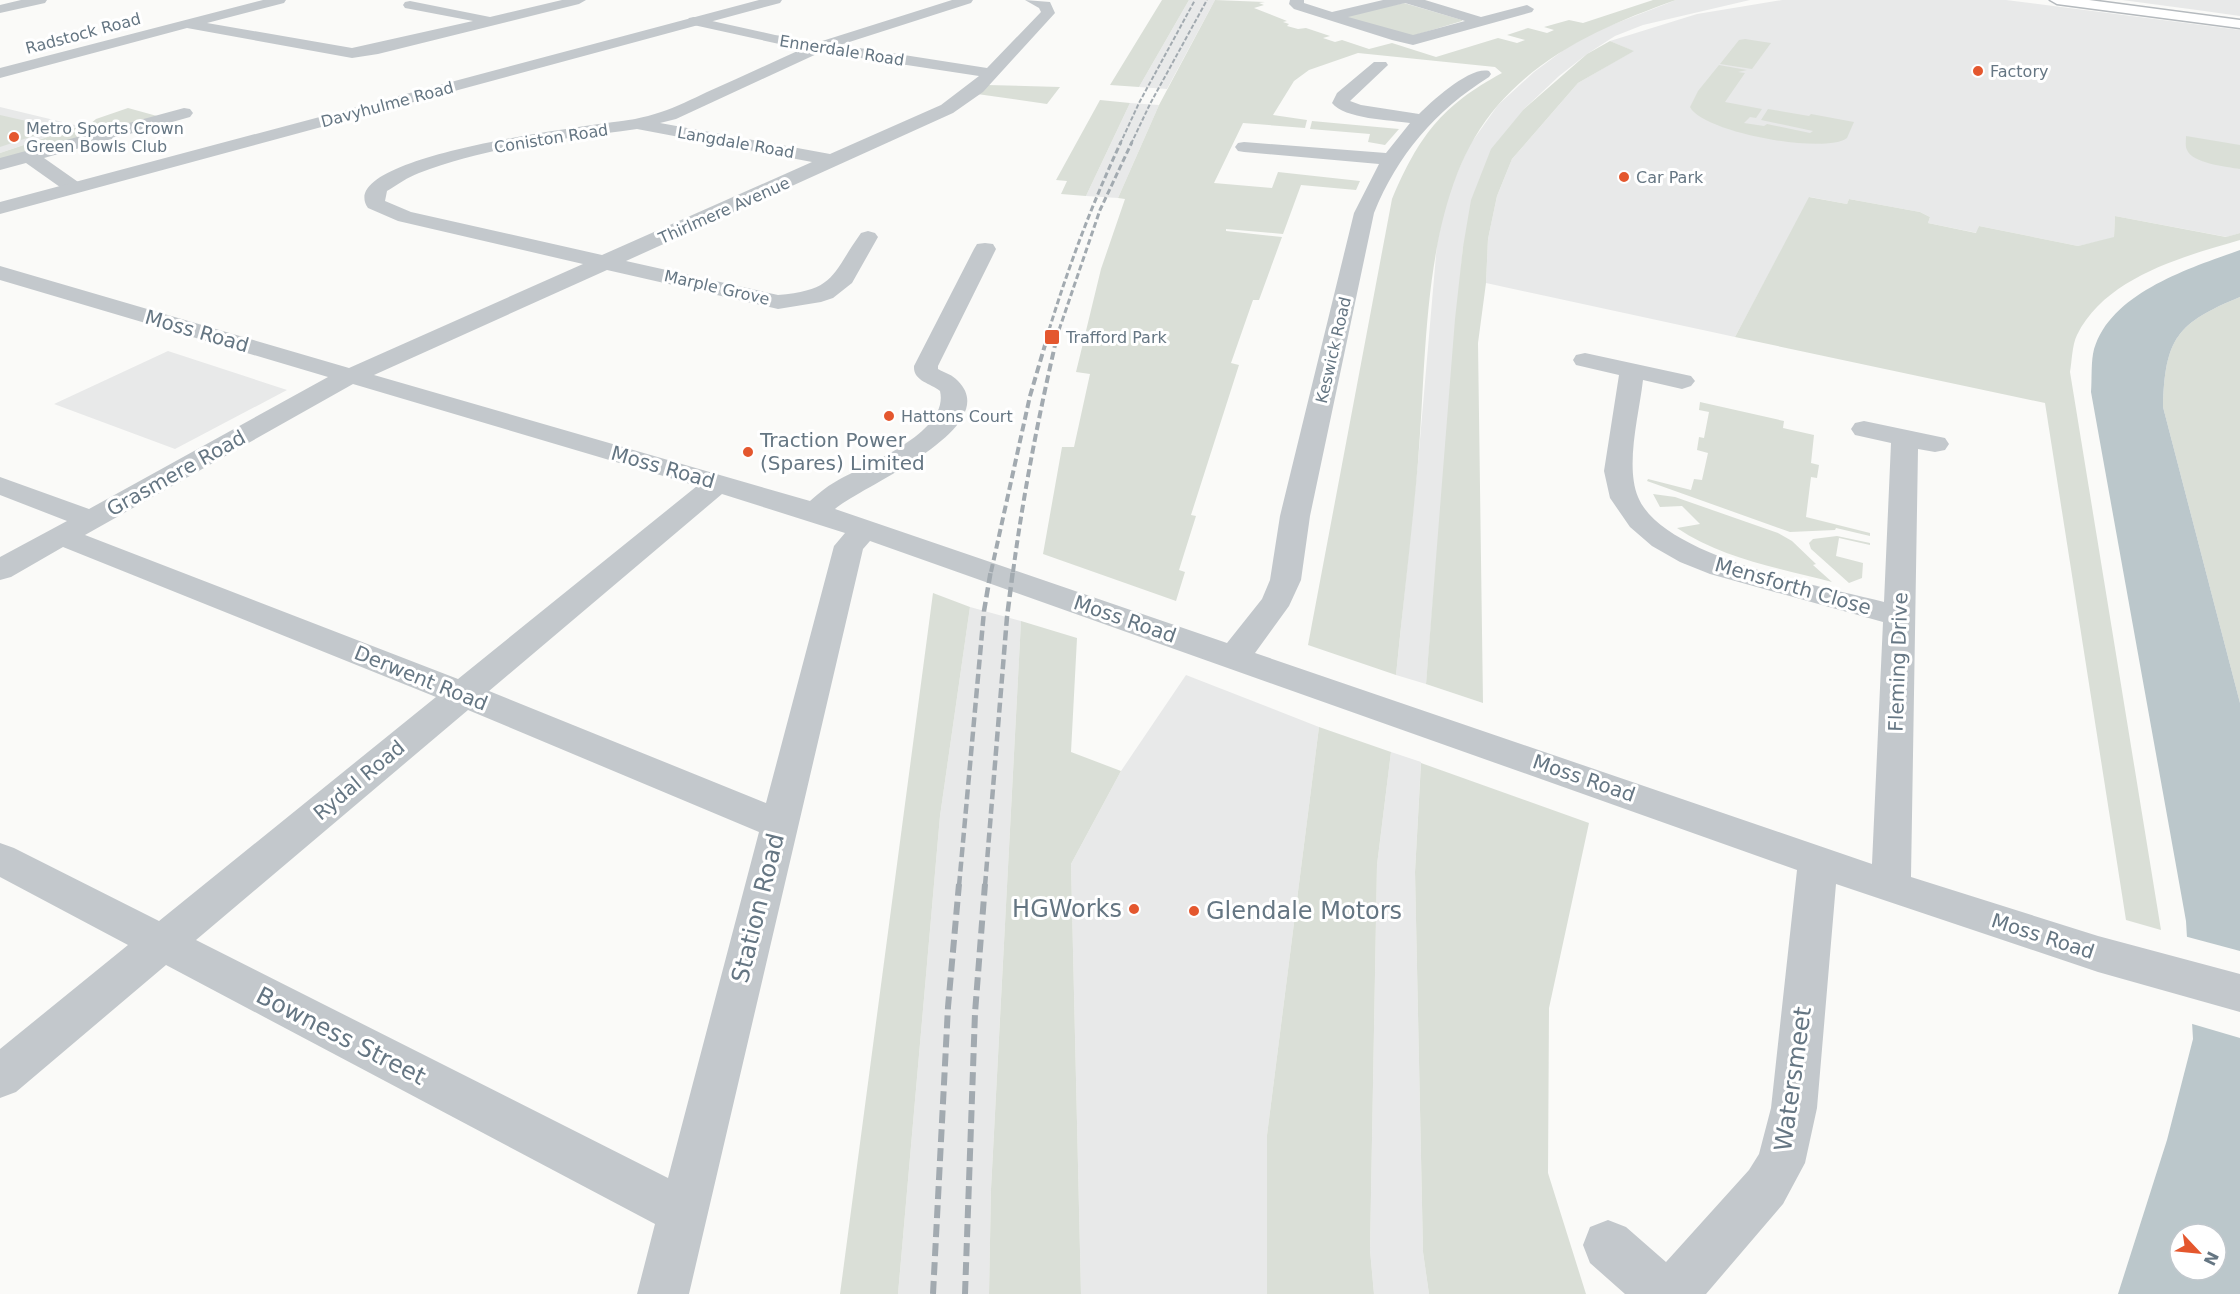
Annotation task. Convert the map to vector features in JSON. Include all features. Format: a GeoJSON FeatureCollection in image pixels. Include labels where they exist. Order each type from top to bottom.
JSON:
{"type":"FeatureCollection","features":[{"type":"Feature","properties":{"kind":"main road"},"geometry":{"type":"LineString","coordinates":[[2057,0],[2240,24]]}},
{"type":"Feature","properties":{"kind":"street"},"geometry":{"type":"LineString","coordinates":[[0,9],[40,0]]}},
{"type":"Feature","properties":{"kind":"street","name":"Radstock Road"},"geometry":{"type":"LineString","coordinates":[[0,73],[279,0]]}},
{"type":"Feature","properties":{"kind":"street"},"geometry":{"type":"LineString","coordinates":[[187,24],[352,53],[378,49],[579,0]]}},
{"type":"Feature","properties":{"kind":"street","name":"Davyhulme Road"},"geometry":{"type":"LineString","coordinates":[[0,208],[775,0]]}},
{"type":"Feature","properties":{"kind":"street","name":"Coniston Road"},"geometry":{"type":"LineString","coordinates":[[608,262],[405,217],[375,204],[374,196],[379,187],[392,178],[441,160],[536,138],[637,124],[692,106],[819,47],[966,0]]}},
{"type":"Feature","properties":{"kind":"street","name":"Thirlmere Avenue"},"geometry":{"type":"LineString","coordinates":[[353,376],[947,109],[964,98],[991,73],[1048,13],[1045,4],[1032,0]]}},
{"type":"Feature","properties":{"kind":"street"},"geometry":{"type":"LineString","coordinates":[[1297,0],[1296,4],[1299,6],[1413,40],[1527,9]]}},
{"type":"Feature","properties":{"kind":"street"},"geometry":{"type":"LineString","coordinates":[[1332,16],[1401,0]]}},
{"type":"Feature","properties":{"kind":"street"},"geometry":{"type":"LineString","coordinates":[[1410,0],[1482,22]]}},
{"type":"Feature","properties":{"kind":"street"},"geometry":{"type":"LineString","coordinates":[[410,5],[491,21]]}},
{"type":"Feature","properties":{"kind":"street","name":"Ennerdale Road"},"geometry":{"type":"LineString","coordinates":[[694,21],[819,47],[991,73]]}},
{"type":"Feature","properties":{"kind":"street"},"geometry":{"type":"LineString","coordinates":[[1380,65],[1341,100],[1345,106],[1422,120]]}},
{"type":"Feature","properties":{"kind":"street","name":"Keswick Road"},"geometry":{"type":"LineString","coordinates":[[1234,657],[1275,602],[1287,578],[1295,516],[1364,213],[1389,159],[1422,120],[1453,92],[1483,75]]}},
{"type":"Feature","properties":{"kind":"street"},"geometry":{"type":"LineString","coordinates":[[1335,84],[1354,87]]}},
{"type":"Feature","properties":{"kind":"street"},"geometry":{"type":"LineString","coordinates":[[0,164],[192,115],[145,105]]}},
{"type":"Feature","properties":{"kind":"street","name":"Langdale Road"},"geometry":{"type":"LineString","coordinates":[[637,124],[835,161]]}},
{"type":"Feature","properties":{"kind":"street"},"geometry":{"type":"LineString","coordinates":[[1244,147],[1274,154],[1389,159]]}},
{"type":"Feature","properties":{"kind":"street"},"geometry":{"type":"LineString","coordinates":[[29,156],[74,188]]}},
{"type":"Feature","properties":{"kind":"street","name":"Marple Grove"},"geometry":{"type":"LineString","coordinates":[[608,262],[778,302],[797,301],[823,295],[840,284],[848,275],[868,237]]}},
{"type":"Feature","properties":{"kind":"street"},"geometry":{"type":"LineString","coordinates":[[815,512],[832,496],[914,450],[942,426],[950,414],[954,403],[954,393],[948,385],[926,372],[926,366],[980,281],[985,249]]}},
{"type":"Feature","properties":{"kind":"street","name":"Moss Road"},"geometry":{"type":"LineString","coordinates":[[0,273],[815,512],[1891,886],[2098,954],[2240,993]]}},
{"type":"Feature","properties":{"kind":"street"},"geometry":{"type":"LineString","coordinates":[[1585,360],[1683,381]]}},
{"type":"Feature","properties":{"kind":"street","name":"Mensforth Close"},"geometry":{"type":"LineString","coordinates":[[1632,370],[1618,484],[1636,516],[1652,532],[1697,558],[1725,569],[1900,616]]}},
{"type":"Feature","properties":{"kind":"street","name":"Grasmere Road"},"geometry":{"type":"LineString","coordinates":[[0,570],[353,376]]}},
{"type":"Feature","properties":{"kind":"street","name":"Fleming Drive"},"geometry":{"type":"LineString","coordinates":[[1864,429],[1920,441],[1900,616],[1891,886]]}},
{"type":"Feature","properties":{"kind":"street","name":"Rydal Road"},"geometry":{"type":"LineString","coordinates":[[0,1077],[718,483]]}},
{"type":"Feature","properties":{"kind":"street"},"geometry":{"type":"LineString","coordinates":[[0,485],[92,520]]}},
{"type":"Feature","properties":{"kind":"street","name":"Station Road"},"geometry":{"type":"LineString","coordinates":[[663,1294],[849,546],[866,529]]}},
{"type":"Feature","properties":{"kind":"street","name":"Derwent Road"},"geometry":{"type":"LineString","coordinates":[[61,536],[463,694],[779,824]]}},
{"type":"Feature","properties":{"kind":"street","name":"Bowness Street"},"geometry":{"type":"LineString","coordinates":[[0,859],[683,1212]]}},
{"type":"Feature","properties":{"kind":"street","name":"Watersmeet"},"geometry":{"type":"LineString","coordinates":[[1672,1294],[1766,1188],[1781,1163],[1794,1108],[1818,861]]}},
{"type":"Feature","properties":{"kind":"street"},"geometry":{"type":"LineString","coordinates":[[1608,1245],[1664,1294]]}},
{"type":"Feature","properties":{"kind":"shaded area"},"geometry":{"type":"Polygon","coordinates":[[[1162,0],[1189,0],[1139,87],[1110,85],[1162,0]]]}},
{"type":"Feature","properties":{"kind":"shaded area"},"geometry":{"type":"Polygon","coordinates":[[[1189,0],[1215,0],[1167,89],[1139,87],[1189,0]]]}},
{"type":"Feature","properties":{"kind":"shaded area"},"geometry":{"type":"Polygon","coordinates":[[[1215,0],[1265,2],[1259,3],[1264,5],[1254,8],[1287,21],[1283,22],[1289,24],[1287,26],[1298,29],[1306,28],[1330,36],[1323,38],[1335,42],[1342,40],[1369,49],[1392,43],[1436,57],[1498,38],[1517,43],[1525,40],[1507,35],[1528,28],[1547,33],[1554,30],[1544,27],[1569,20],[1583,23],[1653,0],[1676,0],[1580,41],[1558,54],[1516,86],[1498,105],[1473,141],[1454,183],[1441,228],[1432,275],[1416,489],[1396,675],[1308,645],[1392,199],[1412,157],[1434,125],[1463,98],[1502,73],[1495,67],[1358,53],[1309,70],[1294,81],[1273,115],[1307,120],[1305,128],[1243,123],[1214,183],[1272,188],[1278,172],[1360,181],[1356,190],[1301,185],[1283,234],[1226,229],[1226,231],[1282,237],[1259,300],[1253,300],[1231,363],[1239,365],[1191,515],[1196,516],[1179,570],[1185,572],[1176,601],[1043,554],[1062,447],[1074,447],[1090,374],[1076,372],[1101,269],[1125,199],[1118,198],[1159,105],[1215,0]]]}},
{"type":"Feature","properties":{"kind":"shaded area"},"geometry":{"type":"Polygon","coordinates":[[[1676,0],[1750,0],[1643,25],[1615,36],[1559,76],[1524,109],[1463,247],[1426,684],[1396,675],[1437,244],[1447,196],[1469,146],[1498,105],[1534,72],[1565,49],[1596,31],[1676,0]]]}},
{"type":"Feature","properties":{"kind":"shaded area"},"geometry":{"type":"Polygon","coordinates":[[[1782,0],[2006,0],[2240,30],[2240,233],[2227,237],[2115,216],[2114,238],[2078,246],[1979,226],[1977,233],[1928,223],[1930,217],[1920,212],[1849,199],[1847,204],[1810,197],[1735,337],[1486,283],[1488,239],[1497,196],[1512,159],[1578,83],[1633,51],[1610,41],[1697,14],[1782,0]]]}},
{"type":"Feature","properties":{"kind":"shaded area"},"geometry":{"type":"Polygon","coordinates":[[[2122,0],[2240,0],[2240,16],[2197,10],[2122,0]]]}},
{"type":"Feature","properties":{"kind":"shaded area"},"geometry":{"type":"Polygon","coordinates":[[[1404,3],[1462,21],[1412,36],[1347,18],[1349,15],[1404,3]]]}},
{"type":"Feature","properties":{"kind":"shaded area"},"geometry":{"type":"Polygon","coordinates":[[[1739,40],[1771,43],[1752,69],[1720,64],[1739,40]]]}},
{"type":"Feature","properties":{"kind":"shaded area"},"geometry":{"type":"Polygon","coordinates":[[[1610,41],[1634,51],[1578,83],[1512,159],[1497,196],[1488,239],[1486,283],[1478,343],[1483,703],[1426,684],[1455,319],[1471,200],[1491,149],[1524,109],[1587,54],[1610,41]]]}},
{"type":"Feature","properties":{"kind":"shaded area"},"geometry":{"type":"Polygon","coordinates":[[[1719,65],[1747,70],[1738,72],[1745,73],[1725,102],[1762,109],[1756,118],[1750,117],[1744,123],[1764,126],[1767,124],[1810,133],[1813,131],[1761,120],[1768,109],[1809,116],[1811,114],[1854,122],[1847,138],[1834,143],[1790,142],[1739,132],[1716,125],[1699,116],[1690,107],[1698,91],[1719,65]]]}},
{"type":"Feature","properties":{"kind":"shaded area"},"geometry":{"type":"Polygon","coordinates":[[[987,85],[1060,87],[1047,104],[977,94],[987,85]]]}},
{"type":"Feature","properties":{"kind":"shaded area"},"geometry":{"type":"Polygon","coordinates":[[[1100,100],[1130,103],[1086,196],[1061,194],[1067,181],[1056,180],[1100,100]]]}},
{"type":"Feature","properties":{"kind":"shaded area"},"geometry":{"type":"Polygon","coordinates":[[[1130,103],[1159,105],[1118,198],[1086,196],[1130,103]]]}},
{"type":"Feature","properties":{"kind":"shaded area"},"geometry":{"type":"Polygon","coordinates":[[[0,107],[79,126],[0,153],[0,107]]]}},
{"type":"Feature","properties":{"kind":"shaded area"},"geometry":{"type":"Polygon","coordinates":[[[128,108],[157,116],[85,137],[83,130],[96,119],[128,108]]]}},
{"type":"Feature","properties":{"kind":"shaded area","name":"Metro Sports Crown Green Bowls Club"},"geometry":{"type":"Polygon","coordinates":[[[0,115],[57,128],[0,147],[0,115]]]}},
{"type":"Feature","properties":{"kind":"shaded area"},"geometry":{"type":"Polygon","coordinates":[[[1312,121],[1399,129],[1385,145],[1368,142],[1370,134],[1310,129],[1312,121]]]}},
{"type":"Feature","properties":{"kind":"shaded area"},"geometry":{"type":"Polygon","coordinates":[[[77,127],[74,131],[78,139],[0,160],[0,153],[77,127]]]}},
{"type":"Feature","properties":{"kind":"shaded area"},"geometry":{"type":"Polygon","coordinates":[[[2186,136],[2240,145],[2240,169],[2210,164],[2196,158],[2187,150],[2186,136]]]}},
{"type":"Feature","properties":{"kind":"shaded area"},"geometry":{"type":"Polygon","coordinates":[[[1809,197],[1847,204],[1849,199],[1920,212],[1930,217],[1928,223],[1976,233],[1979,226],[2078,246],[2114,237],[2115,216],[2226,237],[2240,233],[2240,240],[2171,262],[2148,272],[2107,298],[2090,315],[2075,339],[2070,372],[2161,930],[2126,920],[2045,403],[1735,337],[1809,197]]]}},
{"type":"Feature","properties":{"kind":"shaded area"},"geometry":{"type":"Polygon","coordinates":[[[2240,250],[2240,297],[2202,315],[2188,325],[2179,336],[2167,364],[2163,407],[2240,703],[2240,1294],[2118,1294],[2167,1140],[2193,1039],[2186,921],[2091,392],[2092,359],[2101,333],[2114,315],[2132,299],[2153,286],[2198,265],[2240,250]]]}},
{"type":"Feature","properties":{"kind":"shaded area"},"geometry":{"type":"Polygon","coordinates":[[[2240,297],[2240,703],[2163,407],[2167,364],[2179,336],[2188,325],[2202,315],[2240,297]]]}},
{"type":"Feature","properties":{"kind":"shaded area"},"geometry":{"type":"Polygon","coordinates":[[[168,351],[287,390],[175,449],[54,404],[168,351]]]}},
{"type":"Feature","properties":{"kind":"shaded area"},"geometry":{"type":"Polygon","coordinates":[[[1700,402],[1784,421],[1783,428],[1814,435],[1811,463],[1819,465],[1817,478],[1811,477],[1806,517],[1870,533],[1870,536],[1836,528],[1835,530],[1790,532],[1647,481],[1648,479],[1691,490],[1694,479],[1702,480],[1708,453],[1697,450],[1699,437],[1704,438],[1709,412],[1699,410],[1700,402]]]}},
{"type":"Feature","properties":{"kind":"shaded area"},"geometry":{"type":"Polygon","coordinates":[[[1653,494],[1675,497],[1778,533],[1792,541],[1832,582],[1713,548],[1677,528],[1700,524],[1682,506],[1660,507],[1653,494]]]}},
{"type":"Feature","properties":{"kind":"shaded area"},"geometry":{"type":"Polygon","coordinates":[[[1837,536],[1870,543],[1870,545],[1839,538],[1836,556],[1863,563],[1862,578],[1849,583],[1811,549],[1809,543],[1813,539],[1837,536]]]}},
{"type":"Feature","properties":{"kind":"shaded area"},"geometry":{"type":"Polygon","coordinates":[[[933,593],[970,607],[940,816],[898,1294],[840,1294],[933,593]]]}},
{"type":"Feature","properties":{"kind":"shaded area"},"geometry":{"type":"Polygon","coordinates":[[[970,607],[1021,621],[991,1189],[989,1294],[898,1294],[940,816],[970,607]]]}},
{"type":"Feature","properties":{"kind":"shaded area"},"geometry":{"type":"Polygon","coordinates":[[[1021,621],[1077,638],[1071,752],[1121,771],[1071,864],[1081,1294],[989,1294],[991,1189],[1021,621]]]}},
{"type":"Feature","properties":{"kind":"shaded area"},"geometry":{"type":"Polygon","coordinates":[[[1186,675],[1319,727],[1267,1135],[1267,1294],[1081,1294],[1071,864],[1121,771],[1186,675]]]}},
{"type":"Feature","properties":{"kind":"shaded area"},"geometry":{"type":"Polygon","coordinates":[[[1319,727],[1391,752],[1377,865],[1370,1250],[1374,1294],[1267,1294],[1267,1135],[1319,727]]]}},
{"type":"Feature","properties":{"kind":"shaded area"},"geometry":{"type":"Polygon","coordinates":[[[1391,752],[1421,762],[1415,872],[1423,1252],[1429,1294],[1374,1294],[1370,1250],[1377,865],[1391,752]]]}},
{"type":"Feature","properties":{"kind":"shaded area"},"geometry":{"type":"Polygon","coordinates":[[[1421,763],[1589,823],[1549,1008],[1548,1173],[1586,1294],[1429,1294],[1423,1252],[1415,872],[1421,763]]]}},
{"type":"Feature","properties":{"kind":"pier"},"geometry":{"type":"Polygon","coordinates":[[[2184,936],[2240,951],[2240,1038],[2189,1023],[2184,936]]]}},
{"type":"Feature","properties":{"kind":"railway"},"geometry":{"type":"LineString","coordinates":[[1120,144],[1139,103],[1195,0]]}},
{"type":"Feature","properties":{"kind":"railway"},"geometry":{"type":"LineString","coordinates":[[1131,144],[1150,104],[1207,0]]}},
{"type":"Feature","properties":{"kind":"railway"},"geometry":{"type":"LineString","coordinates":[[1049,330],[1082,235],[1121,142]]}},
{"type":"Feature","properties":{"kind":"railway"},"geometry":{"type":"LineString","coordinates":[[1059,330],[1100,210],[1132,142]]}},
{"type":"Feature","properties":{"kind":"railway"},"geometry":{"type":"LineString","coordinates":[[991,572],[1030,396],[1050,328]]}},
{"type":"Feature","properties":{"kind":"railway"},"geometry":{"type":"LineString","coordinates":[[1013,572],[1033,449],[1059,328]]}},
{"type":"Feature","properties":{"kind":"railway"},"geometry":{"type":"LineString","coordinates":[[959,886],[984,611],[991,570]]}},
{"type":"Feature","properties":{"kind":"railway"},"geometry":{"type":"LineString","coordinates":[[985,886],[1007,617],[1013,570]]}},
{"type":"Feature","properties":{"kind":"railway"},"geometry":{"type":"LineString","coordinates":[[933,1294],[948,1007],[959,884]]}},
{"type":"Feature","properties":{"kind":"railway"},"geometry":{"type":"LineString","coordinates":[[965,1294],[975,1013],[985,884]]}},
{"type":"Feature","properties":{"kind":"place","name":"Factory"},"geometry":{"type":"Point","coordinates":[1978,71]}},
{"type":"Feature","properties":{"kind":"place","name":"Metro Sports Crown Green Bowls Club"},"geometry":{"type":"Point","coordinates":[14,137]}},
{"type":"Feature","properties":{"kind":"place","name":"Car Park"},"geometry":{"type":"Point","coordinates":[1624,177]}},
{"type":"Feature","properties":{"kind":"place","name":"Trafford Park"},"geometry":{"type":"Point","coordinates":[1052,337]}},
{"type":"Feature","properties":{"kind":"place","name":"Hattons Court"},"geometry":{"type":"Point","coordinates":[889,416]}},
{"type":"Feature","properties":{"kind":"place","name":"Traction Power (Spares) Limited"},"geometry":{"type":"Point","coordinates":[748,452]}},
{"type":"Feature","properties":{"kind":"place","name":"HGWorks"},"geometry":{"type":"Point","coordinates":[1134,909]}},
{"type":"Feature","properties":{"kind":"place","name":"Glendale Motors"},"geometry":{"type":"Point","coordinates":[1194,911]}}]}
